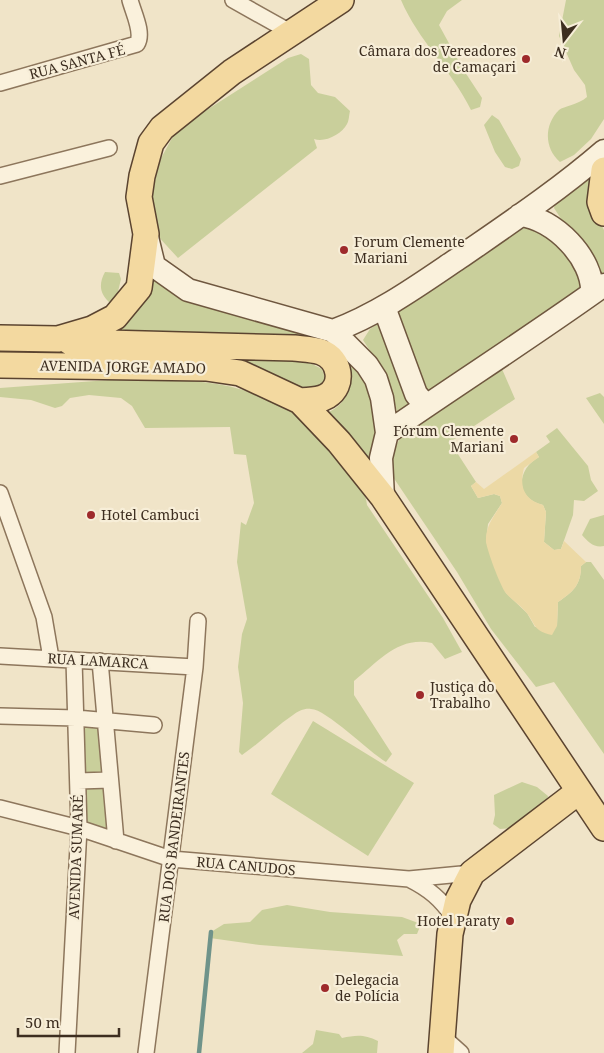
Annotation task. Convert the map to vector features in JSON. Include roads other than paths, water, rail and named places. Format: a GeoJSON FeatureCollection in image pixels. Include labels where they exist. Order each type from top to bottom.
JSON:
{"type":"FeatureCollection","features":[{"type":"Feature","properties":{"kind":"main road","name":"AVENIDA JORGE AMADO"},"geometry":{"type":"LineString","coordinates":[[0,338],[58,339],[105,324],[124,306],[139,288],[146,234],[139,196],[151,143],[162,128],[232,72],[341,0]]}},
{"type":"Feature","properties":{"kind":"main road"},"geometry":{"type":"LineString","coordinates":[[604,170],[600,202],[604,213]]}},
{"type":"Feature","properties":{"kind":"main road"},"geometry":{"type":"LineString","coordinates":[[58,339],[75,343],[294,348],[322,352],[334,360],[339,378],[336,386],[329,395],[320,399],[300,401]]}},
{"type":"Feature","properties":{"kind":"main road","name":"AVENIDA JORGE AMADO"},"geometry":{"type":"LineString","coordinates":[[0,365],[206,368],[240,374],[300,401]]}},
{"type":"Feature","properties":{"kind":"main road"},"geometry":{"type":"LineString","coordinates":[[300,401],[339,442],[382,497],[578,792],[604,828]]}},
{"type":"Feature","properties":{"kind":"main road"},"geometry":{"type":"LineString","coordinates":[[441,1044],[453,916],[458,900],[472,873],[578,792]]}},
{"type":"Feature","properties":{"kind":"street","name":"RUA SANTA FÉ"},"geometry":{"type":"LineString","coordinates":[[0,83],[137,44],[140,40],[139,32],[130,0]]}},
{"type":"Feature","properties":{"kind":"street"},"geometry":{"type":"LineString","coordinates":[[234,0],[292,32]]}},
{"type":"Feature","properties":{"kind":"street"},"geometry":{"type":"LineString","coordinates":[[0,176],[109,148]]}},
{"type":"Feature","properties":{"kind":"street"},"geometry":{"type":"LineString","coordinates":[[333,331],[384,307],[520,215],[604,151]]}},
{"type":"Feature","properties":{"kind":"street"},"geometry":{"type":"LineString","coordinates":[[387,433],[425,405],[520,344],[598,289],[591,274],[543,198]]}},
{"type":"Feature","properties":{"kind":"street"},"geometry":{"type":"LineString","coordinates":[[520,215],[538,218],[566,236]]}},
{"type":"Feature","properties":{"kind":"street"},"geometry":{"type":"LineString","coordinates":[[146,234],[154,266],[188,290],[333,331],[367,365],[376,379],[382,398],[387,433],[381,458],[382,497]]}},
{"type":"Feature","properties":{"kind":"street"},"geometry":{"type":"LineString","coordinates":[[384,307],[416,394],[425,405]]}},
{"type":"Feature","properties":{"kind":"street"},"geometry":{"type":"LineString","coordinates":[[0,374],[25,365]]}},
{"type":"Feature","properties":{"kind":"street"},"geometry":{"type":"LineString","coordinates":[[0,493],[44,617],[51,658]]}},
{"type":"Feature","properties":{"kind":"street","name":"RUA DOS BANDEIRANTES"},"geometry":{"type":"LineString","coordinates":[[146,1053],[195,667],[198,621]]}},
{"type":"Feature","properties":{"kind":"street","name":"RUA LAMARCA"},"geometry":{"type":"LineString","coordinates":[[0,656],[195,667]]}},
{"type":"Feature","properties":{"kind":"street","name":"AVENIDA SUMARÉ"},"geometry":{"type":"LineString","coordinates":[[67,1053],[79,828],[74,660]]}},
{"type":"Feature","properties":{"kind":"street"},"geometry":{"type":"LineString","coordinates":[[100,661],[116,841]]}},
{"type":"Feature","properties":{"kind":"street"},"geometry":{"type":"LineString","coordinates":[[0,716],[76,718],[154,725]]}},
{"type":"Feature","properties":{"kind":"street"},"geometry":{"type":"LineString","coordinates":[[78,781],[110,780]]}},
{"type":"Feature","properties":{"kind":"street","name":"RUA CANUDOS"},"geometry":{"type":"LineString","coordinates":[[0,808],[79,828],[171,859],[409,879],[472,873]]}},
{"type":"Feature","properties":{"kind":"street","name":"RUA CANUDOS"},"geometry":{"type":"LineString","coordinates":[[409,879],[426,888],[442,900],[453,916]]}},
{"type":"Feature","properties":{"kind":"street"},"geometry":{"type":"LineString","coordinates":[[441,1044],[461,1053]]}},
{"type":"Feature","properties":{"kind":"waterway"},"geometry":{"type":"LineString","coordinates":[[199,1053],[211,932]]}},
{"type":"Feature","properties":{"kind":"place","name":"Câmara dos Vereadores de Camaçari"},"geometry":{"type":"Point","coordinates":[526,59]}},
{"type":"Feature","properties":{"kind":"place","name":"Forum Clemente Mariani"},"geometry":{"type":"Point","coordinates":[344,250]}},
{"type":"Feature","properties":{"kind":"place","name":"Fórum Clemente Mariani"},"geometry":{"type":"Point","coordinates":[514,439]}},
{"type":"Feature","properties":{"kind":"place","name":"Hotel Cambuci"},"geometry":{"type":"Point","coordinates":[91,515]}},
{"type":"Feature","properties":{"kind":"place","name":"Justiça do Trabalho"},"geometry":{"type":"Point","coordinates":[420,695]}},
{"type":"Feature","properties":{"kind":"place","name":"Hotel Paraty"},"geometry":{"type":"Point","coordinates":[510,921]}},
{"type":"Feature","properties":{"kind":"place","name":"Delegacia de Polícia"},"geometry":{"type":"Point","coordinates":[325,988]}}]}
